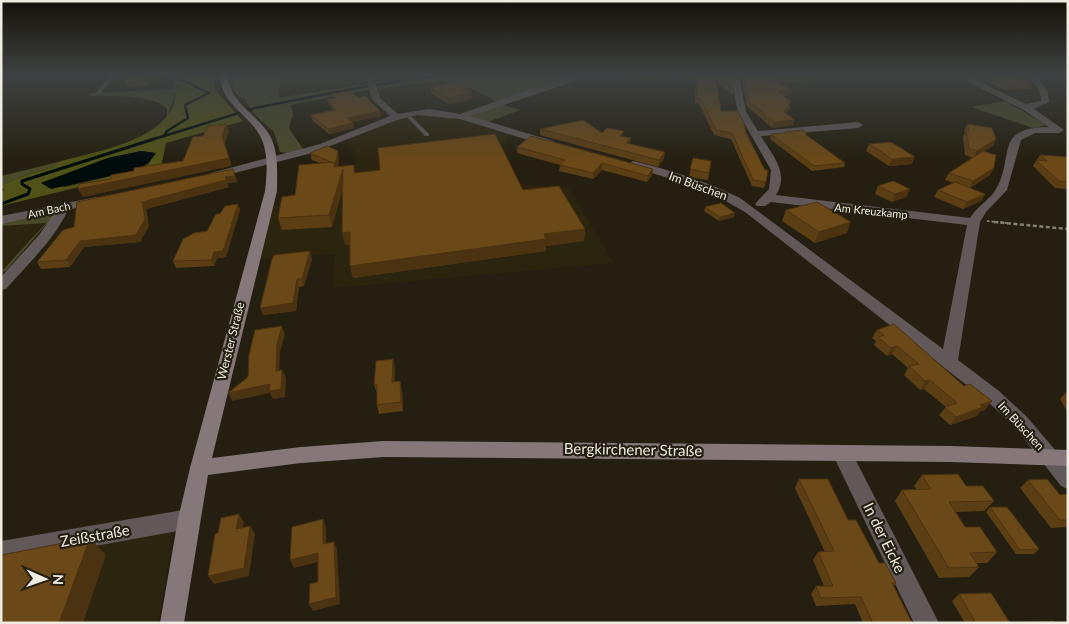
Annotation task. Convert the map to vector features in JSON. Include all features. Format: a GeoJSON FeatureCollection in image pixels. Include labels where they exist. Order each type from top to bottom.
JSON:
{"type":"FeatureCollection","features":[{"type":"Feature","properties":{"kind":"main road","name":"Werster Straße"},"geometry":{"type":"LineString","coordinates":[[172,623],[189,519],[200,468],[271,191],[272,162],[263,132],[235,103]]}},
{"type":"Feature","properties":{"kind":"main road","name":"Bergkirchener Straße"},"geometry":{"type":"LineString","coordinates":[[200,468],[384,448],[1058,457]]}},
{"type":"Feature","properties":{"kind":"street"},"geometry":{"type":"LineString","coordinates":[[380,103],[396,117]]}},
{"type":"Feature","properties":{"kind":"street"},"geometry":{"type":"LineString","coordinates":[[464,115],[499,103]]}},
{"type":"Feature","properties":{"kind":"street"},"geometry":{"type":"LineString","coordinates":[[740,103],[742,112],[778,180],[769,198],[749,209]]}},
{"type":"Feature","properties":{"kind":"street"},"geometry":{"type":"LineString","coordinates":[[1018,103],[1063,133]]}},
{"type":"Feature","properties":{"kind":"street"},"geometry":{"type":"LineString","coordinates":[[1026,107],[1037,106],[1043,103]]}},
{"type":"Feature","properties":{"kind":"street"},"geometry":{"type":"LineString","coordinates":[[207,177],[272,162],[346,138],[406,114],[428,112],[464,115],[518,134],[561,146]]}},
{"type":"Feature","properties":{"kind":"street"},"geometry":{"type":"LineString","coordinates":[[755,134],[858,125]]}},
{"type":"Feature","properties":{"kind":"street"},"geometry":{"type":"LineString","coordinates":[[949,363],[975,221],[985,206],[998,197],[1007,176],[1008,158],[1017,138],[1033,130],[1063,133]]}},
{"type":"Feature","properties":{"kind":"street","name":"Im Büschen"},"geometry":{"type":"LineString","coordinates":[[615,159],[709,187],[731,196],[993,396],[1058,457],[1068,480]]}},
{"type":"Feature","properties":{"kind":"street","name":"Am Bach"},"geometry":{"type":"LineString","coordinates":[[1,220],[111,197]]}},
{"type":"Feature","properties":{"kind":"street","name":"Am Kreuzkamp"},"geometry":{"type":"LineString","coordinates":[[769,198],[975,221]]}},
{"type":"Feature","properties":{"kind":"street"},"geometry":{"type":"LineString","coordinates":[[1,286],[44,237],[63,208]]}},
{"type":"Feature","properties":{"kind":"street","name":"In der Eicke"},"geometry":{"type":"LineString","coordinates":[[842,453],[926,623]]}},
{"type":"Feature","properties":{"kind":"street","name":"Zeißstraße"},"geometry":{"type":"LineString","coordinates":[[1,552],[189,519]]}},
{"type":"Feature","properties":{"kind":"lane"},"geometry":{"type":"LineString","coordinates":[[406,114],[428,135]]}},
{"type":"Feature","properties":{"kind":"path"},"geometry":{"type":"LineString","coordinates":[[975,221],[1068,229]]}},
{"type":"Feature","properties":{"kind":"shaded area"},"geometry":{"type":"Polygon","coordinates":[[[173,103],[227,103],[243,121],[166,143],[161,167],[1,206],[1,192],[4,190],[1,186],[18,178],[52,167],[58,162],[117,146],[137,138],[155,128],[168,114],[173,103]],[[141,151],[108,158],[41,183],[65,187],[135,170],[155,153],[141,151]]]}},
{"type":"Feature","properties":{"kind":"shaded area"},"geometry":{"type":"Polygon","coordinates":[[[426,111],[467,115],[512,133],[503,145],[519,184],[570,189],[614,263],[333,288],[334,254],[251,259],[266,207],[323,200],[323,186],[357,183],[354,151],[345,138],[405,113],[426,111]]]}},
{"type":"Feature","properties":{"kind":"shaded area"},"geometry":{"type":"Polygon","coordinates":[[[141,151],[156,153],[148,164],[135,170],[51,189],[41,183],[108,158],[141,151]]]}},
{"type":"Feature","properties":{"kind":"shaded area"},"geometry":{"type":"Polygon","coordinates":[[[47,223],[5,270],[1,271],[1,226],[47,223]]]}},
{"type":"Feature","properties":{"kind":"shaded area"},"geometry":{"type":"Polygon","coordinates":[[[176,515],[158,623],[1,623],[1,547],[176,515]]]}},
{"type":"Feature","properties":{"kind":"green space"},"geometry":{"type":"Polygon","coordinates":[[[158,103],[172,103],[167,117],[167,109],[158,103]]]}},
{"type":"Feature","properties":{"kind":"green space"},"geometry":{"type":"Polygon","coordinates":[[[247,103],[300,103],[291,105],[293,114],[289,128],[303,149],[288,153],[280,152],[274,132],[257,117],[247,103]]]}},
{"type":"Feature","properties":{"kind":"green space"},"geometry":{"type":"Polygon","coordinates":[[[500,103],[509,103],[504,105],[520,110],[488,122],[467,115],[502,104],[500,103]]]}},
{"type":"Feature","properties":{"kind":"green space"},"geometry":{"type":"Polygon","coordinates":[[[993,103],[1009,103],[1047,125],[1033,128],[971,107],[993,103]]]}},
{"type":"Feature","properties":{"kind":"green space"},"geometry":{"type":"Polygon","coordinates":[[[58,162],[52,167],[18,178],[1,186],[1,176],[58,162]]]}},
{"type":"Feature","properties":{"kind":"green space"},"geometry":{"type":"Polygon","coordinates":[[[49,213],[55,214],[6,271],[1,272],[46,223],[1,226],[1,223],[49,213]]]}},
{"type":"Feature","properties":{"kind":"building"},"geometry":{"type":"Polygon","coordinates":[[[330,103],[372,103],[380,111],[347,118],[353,123],[328,129],[311,115],[336,110],[330,103]]]}},
{"type":"Feature","properties":{"kind":"building"},"geometry":{"type":"Polygon","coordinates":[[[703,103],[720,103],[721,111],[738,111],[744,123],[746,133],[765,170],[768,170],[766,182],[753,180],[732,133],[716,130],[703,103]]]}},
{"type":"Feature","properties":{"kind":"building"},"geometry":{"type":"Polygon","coordinates":[[[752,103],[790,103],[784,112],[795,120],[774,122],[752,103]]]}},
{"type":"Feature","properties":{"kind":"building"},"geometry":{"type":"Polygon","coordinates":[[[583,120],[602,133],[607,128],[624,131],[620,136],[631,138],[626,143],[665,152],[659,160],[540,129],[583,120]]]}},
{"type":"Feature","properties":{"kind":"building"},"geometry":{"type":"Polygon","coordinates":[[[226,124],[222,136],[229,158],[78,189],[79,184],[111,179],[111,175],[134,171],[134,168],[183,161],[193,137],[203,136],[208,126],[226,124]]]}},
{"type":"Feature","properties":{"kind":"building"},"geometry":{"type":"Polygon","coordinates":[[[967,124],[992,128],[996,139],[977,151],[969,148],[967,124]]]}},
{"type":"Feature","properties":{"kind":"building"},"geometry":{"type":"Polygon","coordinates":[[[803,130],[807,133],[805,134],[845,163],[814,166],[771,134],[803,130]]]}},
{"type":"Feature","properties":{"kind":"building"},"geometry":{"type":"Polygon","coordinates":[[[495,134],[523,190],[559,186],[585,229],[544,234],[546,239],[350,266],[350,232],[342,233],[343,169],[329,215],[278,218],[282,197],[295,195],[299,165],[334,162],[334,167],[354,165],[354,173],[380,170],[378,148],[495,134]]]}},
{"type":"Feature","properties":{"kind":"building"},"geometry":{"type":"Polygon","coordinates":[[[531,136],[653,169],[648,176],[602,163],[593,173],[560,165],[565,160],[517,147],[531,136]]]}},
{"type":"Feature","properties":{"kind":"building"},"geometry":{"type":"Polygon","coordinates":[[[891,142],[915,157],[892,159],[869,144],[891,142]]]}},
{"type":"Feature","properties":{"kind":"building"},"geometry":{"type":"Polygon","coordinates":[[[327,146],[338,151],[335,165],[334,162],[310,153],[327,146]]]}},
{"type":"Feature","properties":{"kind":"building"},"geometry":{"type":"Polygon","coordinates":[[[983,151],[996,155],[994,168],[973,181],[949,173],[983,151]]]}},
{"type":"Feature","properties":{"kind":"building"},"geometry":{"type":"Polygon","coordinates":[[[1040,155],[1068,157],[1068,182],[1059,181],[1036,160],[1047,161],[1040,155]]]}},
{"type":"Feature","properties":{"kind":"building"},"geometry":{"type":"Polygon","coordinates":[[[693,158],[711,161],[709,173],[690,169],[693,158]]]}},
{"type":"Feature","properties":{"kind":"building"},"geometry":{"type":"Polygon","coordinates":[[[233,169],[235,176],[225,177],[226,180],[142,202],[145,219],[136,235],[80,241],[66,260],[37,262],[63,230],[74,227],[77,202],[233,169]]]}},
{"type":"Feature","properties":{"kind":"building"},"geometry":{"type":"Polygon","coordinates":[[[893,181],[910,189],[895,194],[878,186],[893,181]]]}},
{"type":"Feature","properties":{"kind":"building"},"geometry":{"type":"Polygon","coordinates":[[[955,182],[985,194],[967,202],[938,190],[955,182]]]}},
{"type":"Feature","properties":{"kind":"building"},"geometry":{"type":"Polygon","coordinates":[[[817,202],[851,222],[819,232],[786,210],[817,202]]]}},
{"type":"Feature","properties":{"kind":"building"},"geometry":{"type":"Polygon","coordinates":[[[721,203],[735,213],[720,217],[705,207],[721,203]]]}},
{"type":"Feature","properties":{"kind":"building"},"geometry":{"type":"Polygon","coordinates":[[[238,204],[223,251],[214,252],[211,260],[173,261],[183,239],[194,233],[207,231],[216,214],[220,214],[225,206],[238,204]]]}},
{"type":"Feature","properties":{"kind":"building"},"geometry":{"type":"Polygon","coordinates":[[[310,251],[302,279],[297,279],[293,303],[260,308],[274,255],[310,251]]]}},
{"type":"Feature","properties":{"kind":"building"},"geometry":{"type":"Polygon","coordinates":[[[894,324],[964,386],[970,384],[992,401],[980,405],[983,407],[956,417],[945,407],[957,403],[930,380],[925,381],[909,366],[919,364],[897,346],[891,348],[878,337],[884,335],[877,330],[894,324]]]}},
{"type":"Feature","properties":{"kind":"building"},"geometry":{"type":"Polygon","coordinates":[[[282,326],[277,344],[276,371],[282,370],[281,389],[269,391],[270,384],[228,393],[248,377],[249,355],[255,330],[282,326]]]}},
{"type":"Feature","properties":{"kind":"building"},"geometry":{"type":"Polygon","coordinates":[[[393,359],[392,382],[400,381],[401,402],[377,405],[377,384],[374,385],[376,361],[393,359]]]}},
{"type":"Feature","properties":{"kind":"building"},"geometry":{"type":"Polygon","coordinates":[[[958,474],[966,486],[983,486],[994,501],[949,502],[965,527],[980,527],[997,552],[970,553],[979,567],[949,568],[902,490],[931,489],[922,475],[958,474]]]}},
{"type":"Feature","properties":{"kind":"building"},"geometry":{"type":"Polygon","coordinates":[[[799,479],[828,479],[848,520],[856,520],[879,563],[885,563],[896,583],[892,583],[912,623],[873,623],[861,597],[821,598],[816,586],[833,586],[818,552],[834,551],[799,479]]]}},
{"type":"Feature","properties":{"kind":"building"},"geometry":{"type":"Polygon","coordinates":[[[1047,479],[1060,495],[1068,494],[1068,520],[1060,520],[1028,480],[1047,479]]]}},
{"type":"Feature","properties":{"kind":"building"},"geometry":{"type":"Polygon","coordinates":[[[990,507],[1007,507],[1039,549],[1020,550],[990,507]]]}},
{"type":"Feature","properties":{"kind":"building"},"geometry":{"type":"Polygon","coordinates":[[[239,514],[236,529],[250,526],[244,568],[208,576],[215,534],[218,533],[221,518],[239,514]]]}},
{"type":"Feature","properties":{"kind":"building"},"geometry":{"type":"Polygon","coordinates":[[[323,519],[323,544],[334,542],[336,597],[309,604],[310,584],[318,582],[318,553],[290,560],[292,527],[323,519]]]}},
{"type":"Feature","properties":{"kind":"building"},"geometry":{"type":"Polygon","coordinates":[[[90,538],[59,623],[1,623],[1,555],[90,538]]]}},
{"type":"Feature","properties":{"kind":"building"},"geometry":{"type":"Polygon","coordinates":[[[991,593],[1010,623],[976,623],[959,594],[991,593]]]}},
{"type":"Feature","properties":{"kind":"building"},"geometry":{"type":"Polygon","coordinates":[[[1054,621],[1056,623],[1010,623],[1054,621]]]}},
{"type":"Feature","properties":{"kind":"waterway"},"geometry":{"type":"LineString","coordinates":[[164,136],[167,131],[188,118],[185,105],[189,103]]}},
{"type":"Feature","properties":{"kind":"waterway"},"geometry":{"type":"LineString","coordinates":[[164,136],[255,108],[280,103]]}},
{"type":"Feature","properties":{"kind":"waterway"},"geometry":{"type":"LineString","coordinates":[[150,140],[164,136]]}},
{"type":"Feature","properties":{"kind":"waterway"},"geometry":{"type":"LineString","coordinates":[[1,204],[28,194],[30,189],[22,184],[22,181],[154,139]]}}]}
